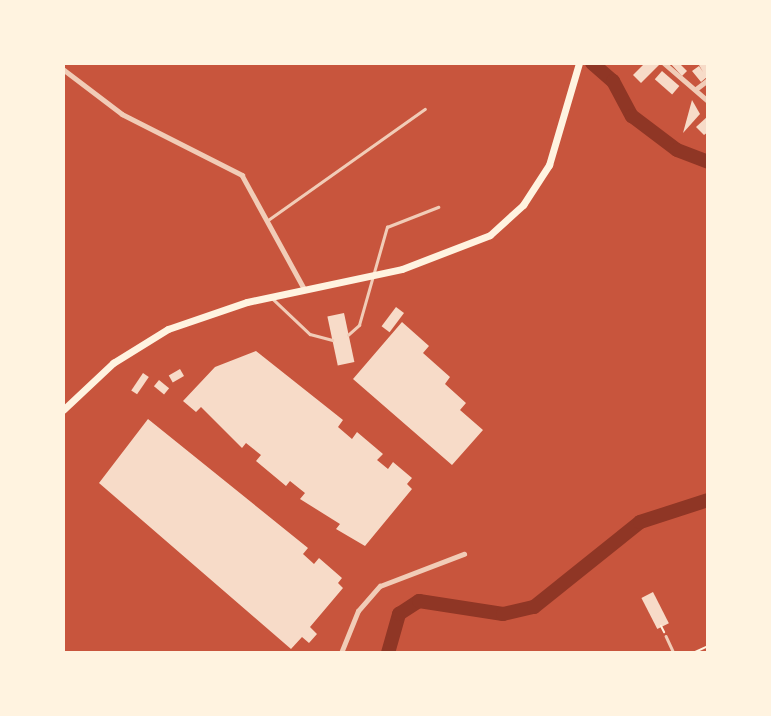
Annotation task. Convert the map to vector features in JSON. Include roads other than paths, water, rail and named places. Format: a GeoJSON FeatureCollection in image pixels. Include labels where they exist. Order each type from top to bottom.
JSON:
{"type":"FeatureCollection","features":[{"type":"Feature","properties":{"kind":"main road"},"geometry":{"type":"LineString","coordinates":[[63,410],[113,363],[168,328],[271,297],[374,275],[456,253],[523,205],[549,165],[579,63]]}},
{"type":"Feature","properties":{"kind":"street"},"geometry":{"type":"LineString","coordinates":[[664,63],[708,101]]}},
{"type":"Feature","properties":{"kind":"street"},"geometry":{"type":"LineString","coordinates":[[63,69],[122,114],[242,175],[305,290]]}},
{"type":"Feature","properties":{"kind":"street"},"geometry":{"type":"LineString","coordinates":[[696,89],[708,80]]}},
{"type":"Feature","properties":{"kind":"street"},"geometry":{"type":"LineString","coordinates":[[341,653],[358,611],[380,586],[464,554]]}},
{"type":"Feature","properties":{"kind":"lane"},"geometry":{"type":"LineString","coordinates":[[268,220],[425,110]]}},
{"type":"Feature","properties":{"kind":"lane"},"geometry":{"type":"LineString","coordinates":[[348,335],[359,325],[387,227],[438,207]]}},
{"type":"Feature","properties":{"kind":"lane"},"geometry":{"type":"LineString","coordinates":[[271,297],[310,334],[332,340]]}},
{"type":"Feature","properties":{"kind":"lane"},"geometry":{"type":"LineString","coordinates":[[666,636],[674,653]]}},
{"type":"Feature","properties":{"kind":"waterway"},"geometry":{"type":"LineString","coordinates":[[592,63],[613,81],[632,116],[677,150],[708,162]]}},
{"type":"Feature","properties":{"kind":"waterway"},"geometry":{"type":"LineString","coordinates":[[388,653],[399,614],[419,601],[503,614],[534,607],[640,522],[708,500]]}}]}
